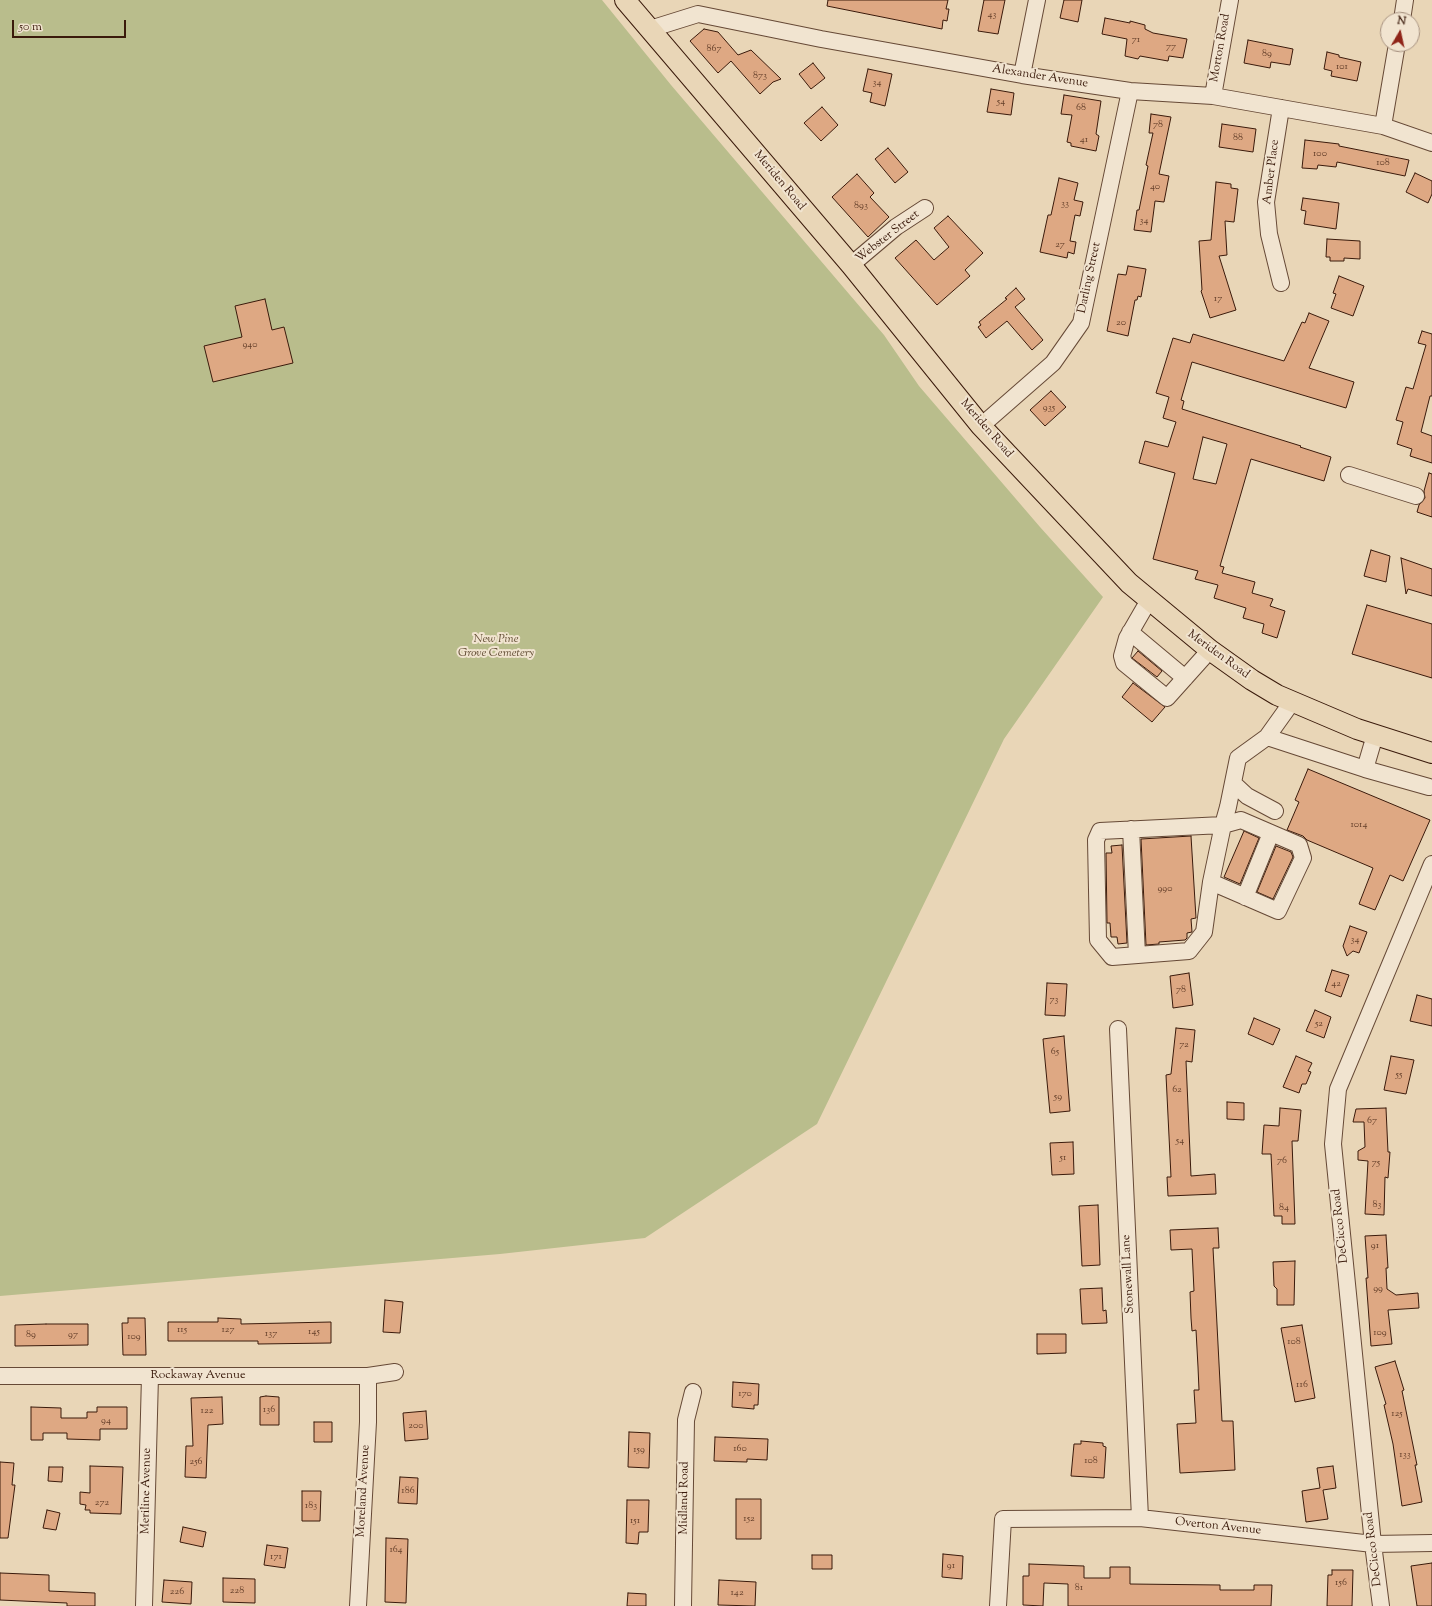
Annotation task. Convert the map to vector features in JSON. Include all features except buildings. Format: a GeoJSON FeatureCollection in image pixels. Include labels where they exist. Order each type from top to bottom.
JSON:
{"type":"FeatureCollection","features":[{"type":"Feature","properties":{"kind":"main road","name":"Meriden Road"},"geometry":{"type":"LineString","coordinates":[[624,0],[851,266],[981,426],[1129,583],[1210,650],[1252,680],[1277,695],[1357,729],[1432,752]]}},
{"type":"Feature","properties":{"kind":"street"},"geometry":{"type":"LineString","coordinates":[[1022,75],[1037,0]]}},
{"type":"Feature","properties":{"kind":"street","name":"Morton Road"},"geometry":{"type":"LineString","coordinates":[[1213,96],[1230,0]]}},
{"type":"Feature","properties":{"kind":"street"},"geometry":{"type":"LineString","coordinates":[[1403,12],[1405,0]]}},
{"type":"Feature","properties":{"kind":"street","name":"Alexander Avenue"},"geometry":{"type":"LineString","coordinates":[[650,29],[698,14],[821,39],[1022,75],[1130,91],[1213,96],[1383,126],[1432,143]]}},
{"type":"Feature","properties":{"kind":"street"},"geometry":{"type":"LineString","coordinates":[[1383,126],[1396,52]]}},
{"type":"Feature","properties":{"kind":"street","name":"Darling Street"},"geometry":{"type":"LineString","coordinates":[[981,426],[1053,363],[1081,323],[1130,91]]}},
{"type":"Feature","properties":{"kind":"street","name":"Amber Place"},"geometry":{"type":"LineString","coordinates":[[1281,108],[1266,202],[1269,234],[1281,283]]}},
{"type":"Feature","properties":{"kind":"street","name":"Webster Street"},"geometry":{"type":"LineString","coordinates":[[851,266],[896,228],[925,208]]}},
{"type":"Feature","properties":{"kind":"street"},"geometry":{"type":"LineString","coordinates":[[1348,475],[1416,496]]}},
{"type":"Feature","properties":{"kind":"street"},"geometry":{"type":"LineString","coordinates":[[1149,600],[1130,632],[1122,656],[1124,663],[1167,698],[1210,650]]}},
{"type":"Feature","properties":{"kind":"street"},"geometry":{"type":"LineString","coordinates":[[1130,632],[1185,678]]}},
{"type":"Feature","properties":{"kind":"street"},"geometry":{"type":"LineString","coordinates":[[1211,882],[1278,911],[1304,858],[1299,845],[1241,820],[1223,825],[1100,831],[1096,840],[1098,940],[1112,957],[1188,951],[1204,932],[1211,882],[1223,825],[1233,783],[1238,758],[1267,737],[1292,702]]}},
{"type":"Feature","properties":{"kind":"street"},"geometry":{"type":"LineString","coordinates":[[1365,769],[1375,735]]}},
{"type":"Feature","properties":{"kind":"street"},"geometry":{"type":"LineString","coordinates":[[1267,737],[1365,769],[1429,787]]}},
{"type":"Feature","properties":{"kind":"street"},"geometry":{"type":"LineString","coordinates":[[1233,783],[1247,796],[1275,811]]}},
{"type":"Feature","properties":{"kind":"street"},"geometry":{"type":"LineString","coordinates":[[1131,829],[1137,955]]}},
{"type":"Feature","properties":{"kind":"street"},"geometry":{"type":"LineString","coordinates":[[1245,897],[1271,833]]}},
{"type":"Feature","properties":{"kind":"street","name":"DeCicco Road"},"geometry":{"type":"LineString","coordinates":[[1381,1606],[1373,1544],[1333,1144],[1338,1089],[1432,864]]}},
{"type":"Feature","properties":{"kind":"street","name":"Stonewall Lane"},"geometry":{"type":"LineString","coordinates":[[1118,1029],[1140,1518]]}},
{"type":"Feature","properties":{"kind":"street","name":"Rockaway Avenue"},"geometry":{"type":"LineString","coordinates":[[0,1376],[368,1376],[395,1372]]}},
{"type":"Feature","properties":{"kind":"street","name":"Meriline Avenue"},"geometry":{"type":"LineString","coordinates":[[144,1606],[150,1376]]}},
{"type":"Feature","properties":{"kind":"street","name":"Moreland Avenue"},"geometry":{"type":"LineString","coordinates":[[358,1606],[368,1422],[368,1376]]}},
{"type":"Feature","properties":{"kind":"street","name":"Midland Road"},"geometry":{"type":"LineString","coordinates":[[682,1606],[686,1420],[693,1392]]}},
{"type":"Feature","properties":{"kind":"street","name":"Overton Avenue"},"geometry":{"type":"LineString","coordinates":[[998,1606],[1003,1519],[1140,1518],[1373,1544],[1432,1543]]}},
{"type":"Feature","properties":{"kind":"green space","name":"New Pine Grove Cemetery"},"geometry":{"type":"Polygon","coordinates":[[[0,0],[602,0],[671,85],[884,335],[919,386],[1040,527],[1103,597],[1004,739],[817,1124],[645,1238],[500,1254],[0,1296],[0,0]]]}}]}
